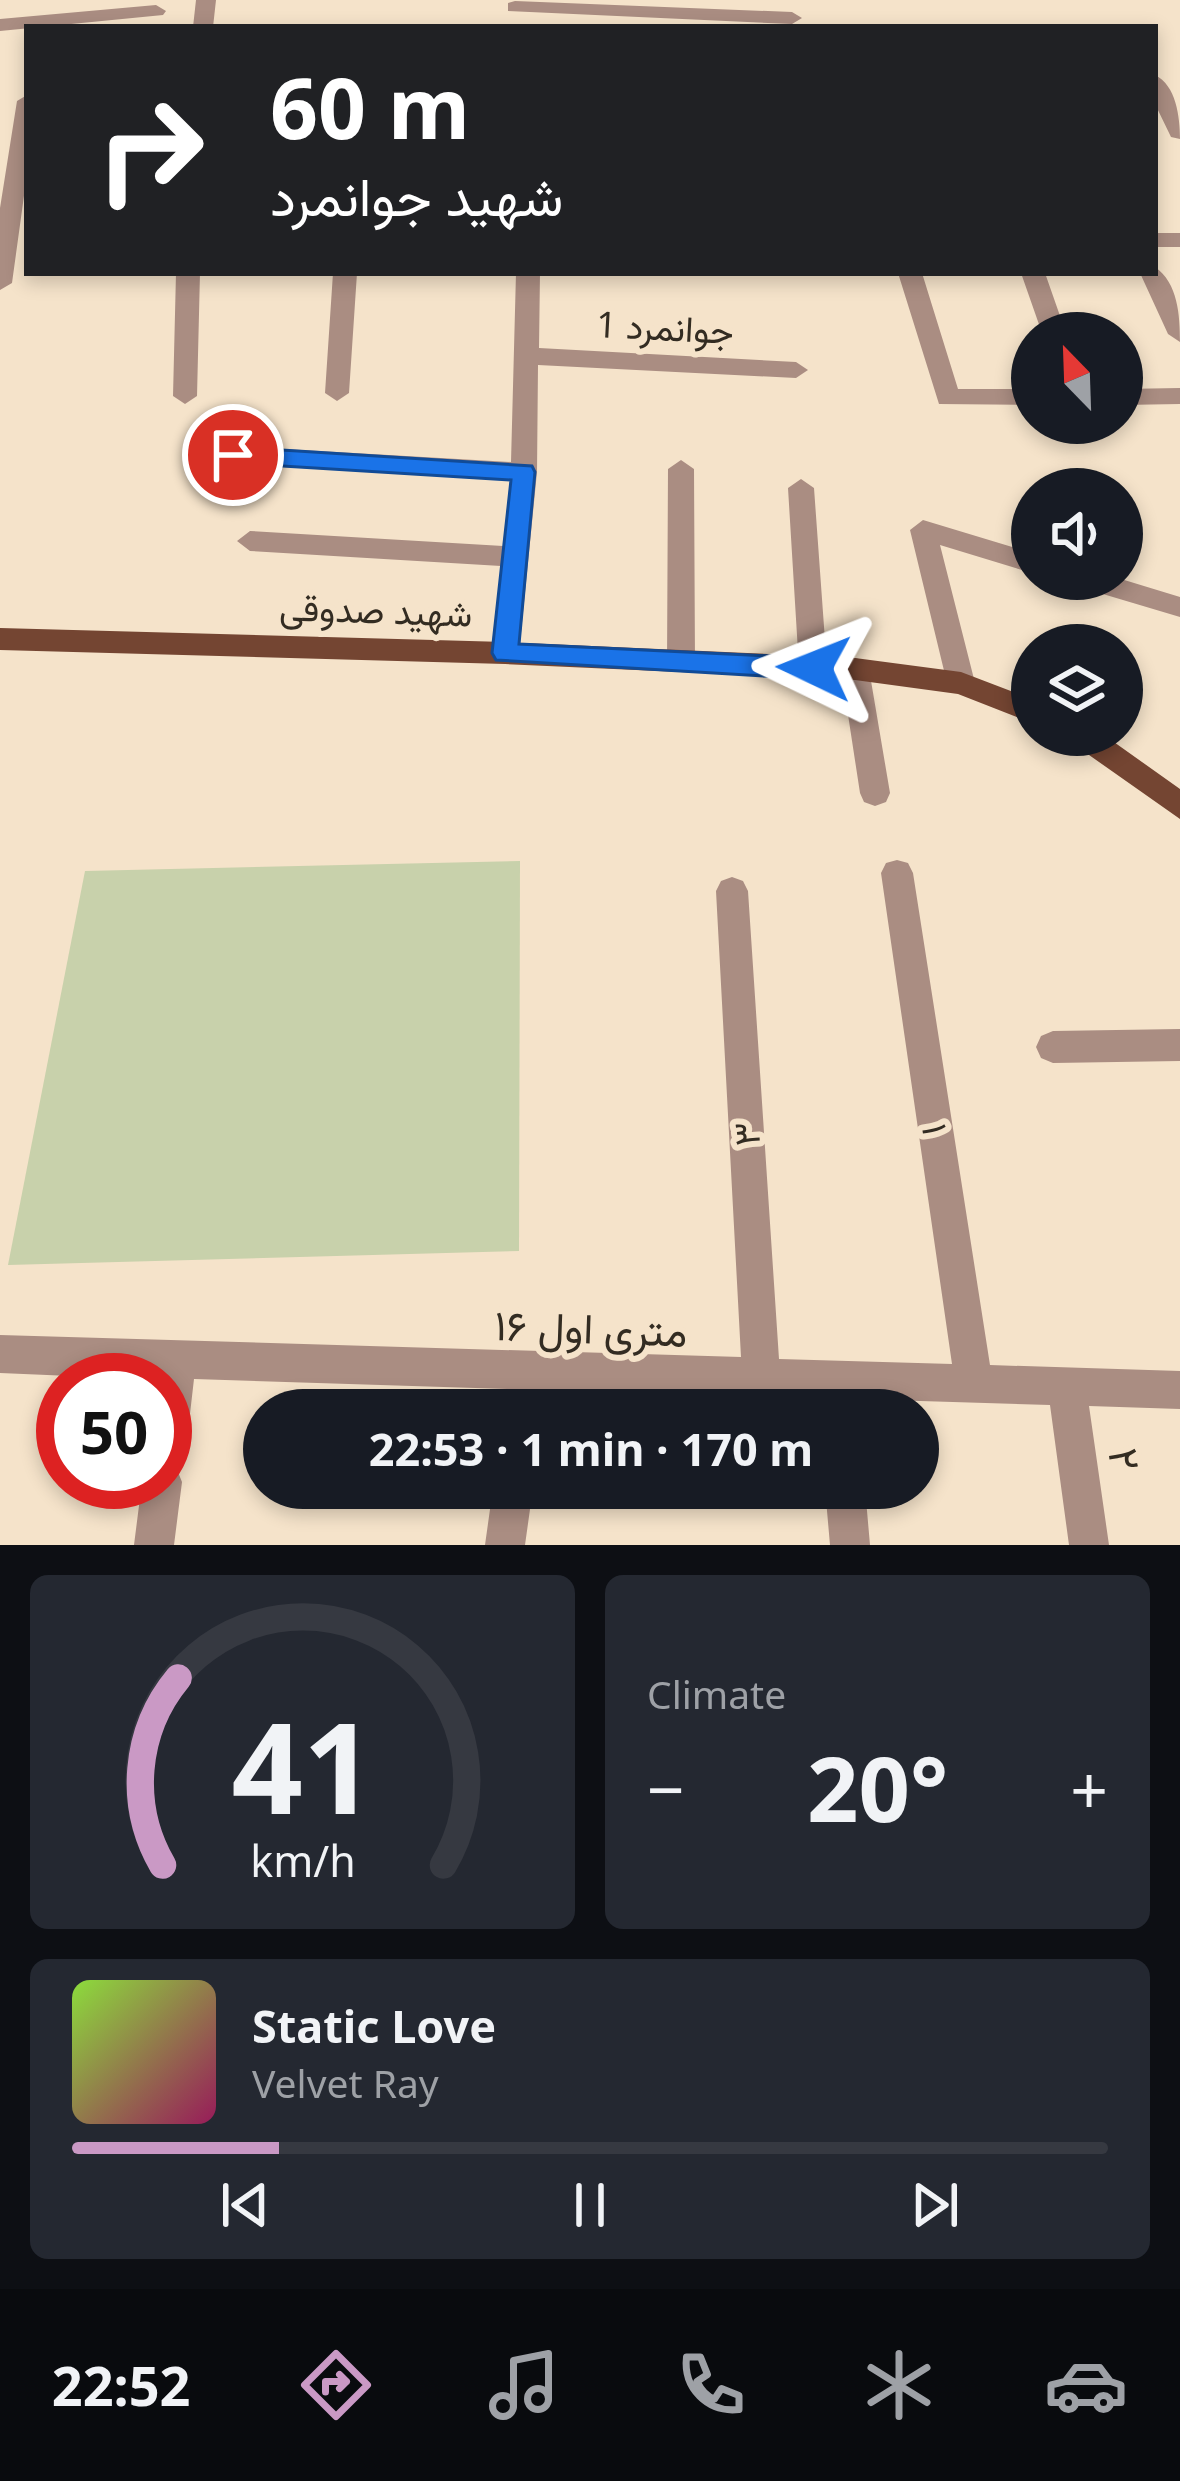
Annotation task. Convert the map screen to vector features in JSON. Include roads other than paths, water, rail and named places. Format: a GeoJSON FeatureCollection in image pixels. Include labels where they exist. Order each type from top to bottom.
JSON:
{"type":"FeatureCollection","features":[{"type":"Feature","properties":{"kind":"main road","name":"شهید صدوقی"},"geometry":{"type":"LineString","coordinates":[[0,639],[505,653],[855,669],[961,683],[1011,703]]}},
{"type":"Feature","properties":{"kind":"main road"},"geometry":{"type":"LineString","coordinates":[[1111,756],[1180,806]]}},
{"type":"Feature","properties":{"kind":"street"},"geometry":{"type":"LineString","coordinates":[[46,24],[156,11]]}},
{"type":"Feature","properties":{"kind":"street"},"geometry":{"type":"LineString","coordinates":[[516,12],[791,18]]}},
{"type":"Feature","properties":{"kind":"street"},"geometry":{"type":"LineString","coordinates":[[1158,91],[1171,133]]}},
{"type":"Feature","properties":{"kind":"street"},"geometry":{"type":"LineString","coordinates":[[8,267],[24,126]]}},
{"type":"Feature","properties":{"kind":"street"},"geometry":{"type":"LineString","coordinates":[[185,396],[188,276]]}},
{"type":"Feature","properties":{"kind":"street"},"geometry":{"type":"LineString","coordinates":[[337,393],[345,276]]}},
{"type":"Feature","properties":{"kind":"street"},"geometry":{"type":"LineString","coordinates":[[505,653],[524,472],[528,276]]}},
{"type":"Feature","properties":{"kind":"street"},"geometry":{"type":"LineString","coordinates":[[911,276],[948,398],[1011,397]]}},
{"type":"Feature","properties":{"kind":"street"},"geometry":{"type":"LineString","coordinates":[[1034,276],[1047,312]]}},
{"type":"Feature","properties":{"kind":"street"},"geometry":{"type":"LineString","coordinates":[[1153,276],[1180,334]]}},
{"type":"Feature","properties":{"kind":"street","name":"جوانمرد 1"},"geometry":{"type":"LineString","coordinates":[[530,356],[796,370]]}},
{"type":"Feature","properties":{"kind":"street"},"geometry":{"type":"LineString","coordinates":[[1143,397],[1180,396]]}},
{"type":"Feature","properties":{"kind":"street"},"geometry":{"type":"LineString","coordinates":[[233,455],[524,472]]}},
{"type":"Feature","properties":{"kind":"street"},"geometry":{"type":"LineString","coordinates":[[681,469],[681,664]]}},
{"type":"Feature","properties":{"kind":"street"},"geometry":{"type":"LineString","coordinates":[[801,488],[814,668]]}},
{"type":"Feature","properties":{"kind":"street"},"geometry":{"type":"LineString","coordinates":[[961,683],[922,530],[1011,557]]}},
{"type":"Feature","properties":{"kind":"street"},"geometry":{"type":"LineString","coordinates":[[250,541],[516,557]]}},
{"type":"Feature","properties":{"kind":"street"},"geometry":{"type":"LineString","coordinates":[[1143,596],[1180,607]]}},
{"type":"Feature","properties":{"kind":"street"},"geometry":{"type":"LineString","coordinates":[[855,669],[875,793]]}},
{"type":"Feature","properties":{"kind":"street","name":"۱"},"geometry":{"type":"LineString","coordinates":[[897,873],[974,1384]]}},
{"type":"Feature","properties":{"kind":"street","name":"۳"},"geometry":{"type":"LineString","coordinates":[[732,891],[761,1378]]}},
{"type":"Feature","properties":{"kind":"street"},"geometry":{"type":"LineString","coordinates":[[1053,1047],[1180,1045]]}},
{"type":"Feature","properties":{"kind":"street","name":"۱۶ متری اول"},"geometry":{"type":"LineString","coordinates":[[0,1354],[36,1355]]}},
{"type":"Feature","properties":{"kind":"street","name":"۱۶ متری اول"},"geometry":{"type":"LineString","coordinates":[[192,1360],[761,1378],[810,1389]]}},
{"type":"Feature","properties":{"kind":"street"},"geometry":{"type":"LineString","coordinates":[[527,1389],[530,1371]]}},
{"type":"Feature","properties":{"kind":"street","name":"۱۶ متری اول"},"geometry":{"type":"LineString","coordinates":[[911,1389],[974,1384],[1180,1390]]}},
{"type":"Feature","properties":{"kind":"street","name":"۲"},"geometry":{"type":"LineString","coordinates":[[1067,1387],[1089,1545]]}},
{"type":"Feature","properties":{"kind":"street"},"geometry":{"type":"LineString","coordinates":[[154,1545],[159,1509]]}},
{"type":"Feature","properties":{"kind":"street"},"geometry":{"type":"LineString","coordinates":[[506,1545],[510,1509]]}},
{"type":"Feature","properties":{"kind":"street"},"geometry":{"type":"LineString","coordinates":[[847,1509],[850,1545]]}}]}
